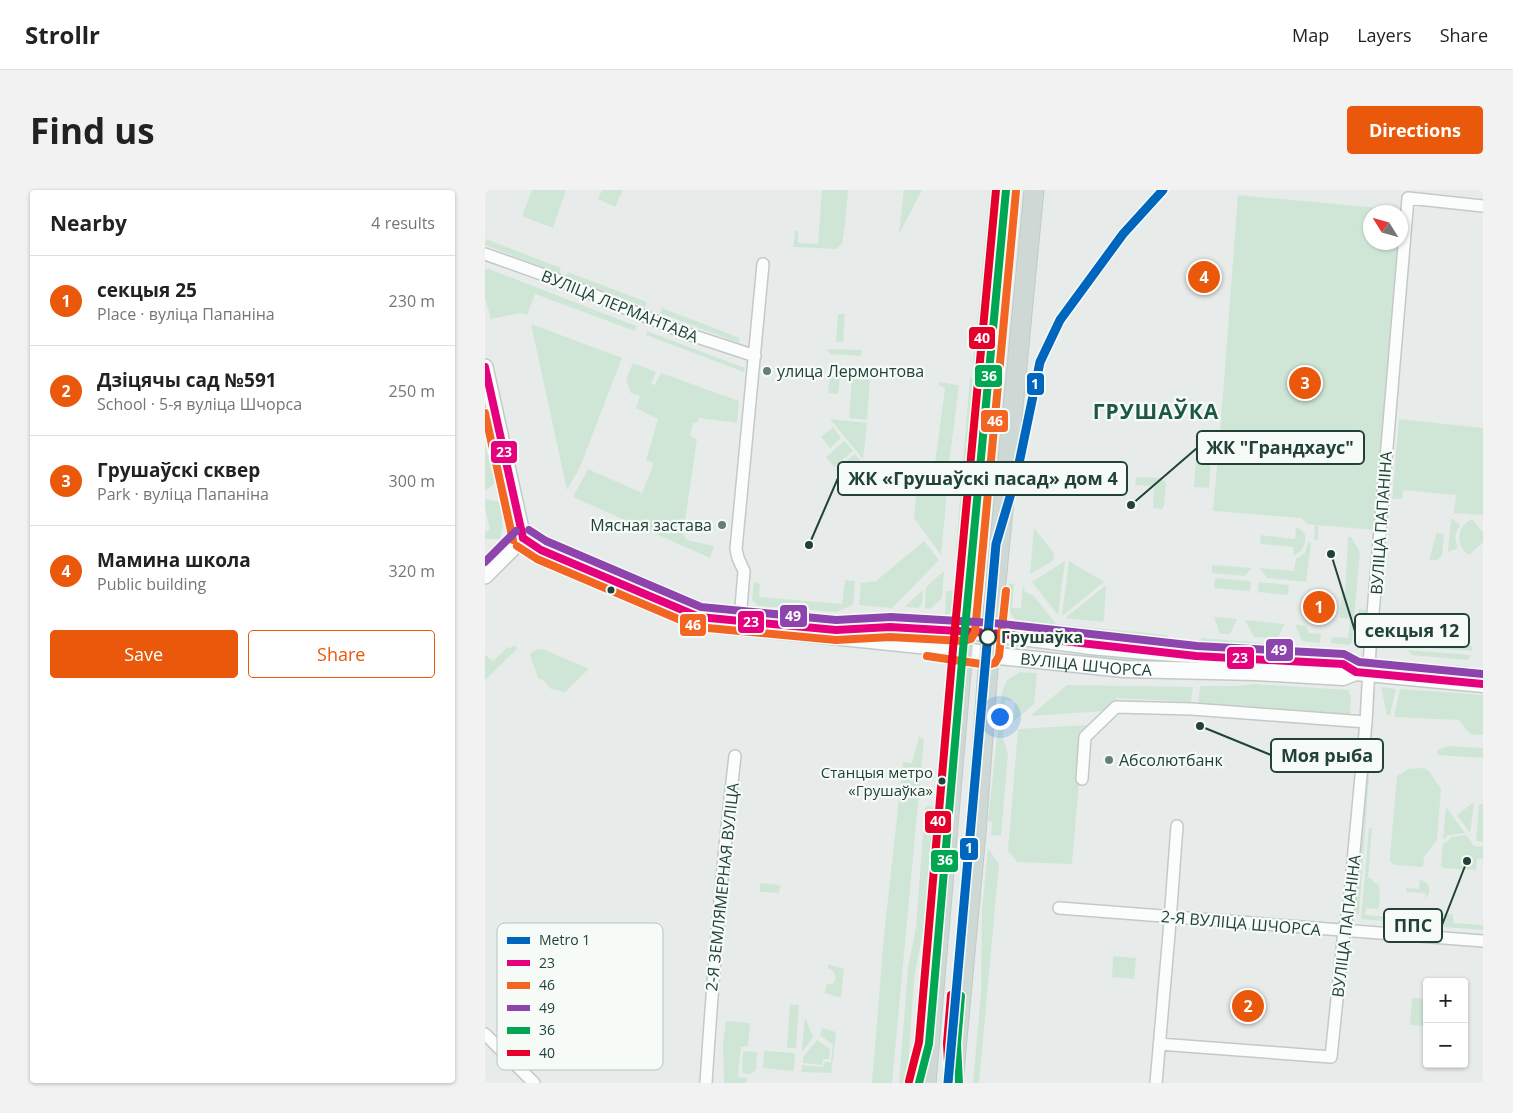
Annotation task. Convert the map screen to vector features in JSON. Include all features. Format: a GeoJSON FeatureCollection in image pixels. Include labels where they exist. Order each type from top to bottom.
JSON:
{"type":"FeatureCollection","features":[{"type":"Feature","properties":{"kind":"main road"},"geometry":{"type":"LineString","coordinates":[[926,1083],[963,650],[1006,190]]}},
{"type":"Feature","properties":{"kind":"main road"},"geometry":{"type":"LineString","coordinates":[[953,1083],[976,833],[989,655],[1034,190]]}},
{"type":"Feature","properties":{"kind":"main road","name":"ВУЛІЦА ШЧОРСА"},"geometry":{"type":"LineString","coordinates":[[965,632],[992,633],[1089,646],[1196,656],[1343,664],[1362,672],[1483,684]]}},
{"type":"Feature","properties":{"kind":"main road","name":"ВУЛІЦА ШЧОРСА"},"geometry":{"type":"LineString","coordinates":[[963,650],[989,655],[1124,669],[1256,672],[1343,677],[1362,672]]}},
{"type":"Feature","properties":{"kind":"main road"},"geometry":{"type":"LineString","coordinates":[[919,1083],[929,1044]]}},
{"type":"Feature","properties":{"kind":"main road"},"geometry":{"type":"LineString","coordinates":[[957,1044],[959,1083]]}},
{"type":"Feature","properties":{"kind":"street","name":"ВУЛІЦА ПАПАНІНА"},"geometry":{"type":"LineString","coordinates":[[1159,1044],[1331,1057],[1344,931],[1349,905],[1366,722],[1362,672],[1408,198],[1483,206]]}},
{"type":"Feature","properties":{"kind":"street","name":"ВУЛІЦА ЛЕРМАНТАВА"},"geometry":{"type":"LineString","coordinates":[[485,254],[558,280],[685,333],[755,356]]}},
{"type":"Feature","properties":{"kind":"street"},"geometry":{"type":"LineString","coordinates":[[740,620],[744,571],[737,558],[736,549],[763,264]]}},
{"type":"Feature","properties":{"kind":"street"},"geometry":{"type":"LineString","coordinates":[[485,367],[523,538],[485,576]]}},
{"type":"Feature","properties":{"kind":"street","name":"ВУЛІЦА ШЧОРСА"},"geometry":{"type":"LineString","coordinates":[[523,538],[541,550],[717,625],[963,650]]}},
{"type":"Feature","properties":{"kind":"street","name":"ВУЛІЦА ШЧОРСА"},"geometry":{"type":"LineString","coordinates":[[699,617],[837,630],[890,627],[965,632]]}},
{"type":"Feature","properties":{"kind":"street"},"geometry":{"type":"LineString","coordinates":[[1081,779],[1085,737],[1116,706],[1192,709],[1366,722]]}},
{"type":"Feature","properties":{"kind":"street","name":"2-Я ЗЕМЛЯМЕРНАЯ ВУЛІЦА"},"geometry":{"type":"LineString","coordinates":[[706,1083],[723,861],[735,756]]}},
{"type":"Feature","properties":{"kind":"street"},"geometry":{"type":"LineString","coordinates":[[1156,1083],[1177,826]]}},
{"type":"Feature","properties":{"kind":"street","name":"2-Я ВУЛІЦА ШЧОРСА"},"geometry":{"type":"LineString","coordinates":[[1059,908],[1483,941]]}},
{"type":"Feature","properties":{"kind":"street"},"geometry":{"type":"LineString","coordinates":[[485,1034],[497,1046]]}},
{"type":"Feature","properties":{"kind":"street"},"geometry":{"type":"LineString","coordinates":[[520,1070],[533,1083]]}},
{"type":"Feature","properties":{"kind":"green space"},"geometry":{"type":"Polygon","coordinates":[[[532,190],[566,190],[553,228],[522,216],[532,190]]]}},
{"type":"Feature","properties":{"kind":"green space"},"geometry":{"type":"Polygon","coordinates":[[[602,190],[623,190],[615,207],[598,199],[602,190]]]}},
{"type":"Feature","properties":{"kind":"green space"},"geometry":{"type":"Polygon","coordinates":[[[822,190],[848,190],[842,244],[836,249],[793,247],[795,231],[798,231],[798,243],[818,244],[822,190]]]}},
{"type":"Feature","properties":{"kind":"green space"},"geometry":{"type":"Polygon","coordinates":[[[904,190],[922,190],[899,234],[904,190]]]}},
{"type":"Feature","properties":{"kind":"green space"},"geometry":{"type":"Polygon","coordinates":[[[990,190],[997,190],[980,356],[973,365],[990,190]]]}},
{"type":"Feature","properties":{"kind":"green space"},"geometry":{"type":"Polygon","coordinates":[[[1017,190],[1021,190],[995,458],[991,458],[1017,190]]]}},
{"type":"Feature","properties":{"kind":"green space"},"geometry":{"type":"Polygon","coordinates":[[[1238,195],[1363,207],[1363,250],[1398,250],[1375,530],[1316,525],[1318,526],[1318,540],[1314,539],[1315,525],[1307,524],[1301,518],[1213,511],[1238,195]]]}},
{"type":"Feature","properties":{"kind":"green space"},"geometry":{"type":"Polygon","coordinates":[[[486,239],[561,268],[559,274],[485,245],[486,239]]]}},
{"type":"Feature","properties":{"kind":"green space"},"geometry":{"type":"Polygon","coordinates":[[[485,269],[636,326],[635,331],[535,294],[527,315],[520,313],[491,319],[485,297],[485,269]]]}},
{"type":"Feature","properties":{"kind":"green space"},"geometry":{"type":"Polygon","coordinates":[[[568,272],[647,302],[645,307],[566,277],[568,272]]]}},
{"type":"Feature","properties":{"kind":"green space"},"geometry":{"type":"Polygon","coordinates":[[[662,308],[740,338],[739,343],[660,313],[662,308]]]}},
{"type":"Feature","properties":{"kind":"green space"},"geometry":{"type":"Polygon","coordinates":[[[838,314],[845,314],[843,342],[836,342],[838,314]]]}},
{"type":"Feature","properties":{"kind":"green space"},"geometry":{"type":"Polygon","coordinates":[[[531,324],[622,358],[580,467],[567,490],[531,324]]]}},
{"type":"Feature","properties":{"kind":"green space"},"geometry":{"type":"Polygon","coordinates":[[[647,331],[745,368],[744,372],[646,335],[647,331]]]}},
{"type":"Feature","properties":{"kind":"green space"},"geometry":{"type":"Polygon","coordinates":[[[827,349],[862,350],[860,356],[830,354],[827,349]]]}},
{"type":"Feature","properties":{"kind":"green space"},"geometry":{"type":"Polygon","coordinates":[[[633,363],[656,372],[651,384],[655,385],[661,373],[739,401],[737,423],[699,418],[698,422],[693,423],[690,436],[697,439],[683,535],[687,540],[714,546],[710,558],[573,497],[588,469],[642,493],[654,463],[646,460],[658,419],[636,408],[640,396],[631,393],[626,379],[633,363]]]}},
{"type":"Feature","properties":{"kind":"green space"},"geometry":{"type":"Polygon","coordinates":[[[830,369],[872,373],[871,378],[830,374],[830,369]]]}},
{"type":"Feature","properties":{"kind":"green space"},"geometry":{"type":"Polygon","coordinates":[[[830,376],[840,377],[838,394],[828,393],[830,376]]]}},
{"type":"Feature","properties":{"kind":"green space"},"geometry":{"type":"Polygon","coordinates":[[[970,377],[974,379],[977,385],[959,600],[952,612],[945,616],[946,591],[955,591],[956,549],[970,377]]]}},
{"type":"Feature","properties":{"kind":"green space"},"geometry":{"type":"Polygon","coordinates":[[[852,379],[870,380],[867,420],[849,418],[852,379]]]}},
{"type":"Feature","properties":{"kind":"green space"},"geometry":{"type":"Polygon","coordinates":[[[938,382],[959,385],[949,464],[935,463],[945,388],[939,386],[938,382]]]}},
{"type":"Feature","properties":{"kind":"green space"},"geometry":{"type":"Polygon","coordinates":[[[830,419],[867,423],[863,459],[830,419]]]}},
{"type":"Feature","properties":{"kind":"green space"},"geometry":{"type":"Polygon","coordinates":[[[1399,419],[1483,428],[1483,515],[1454,513],[1456,495],[1403,490],[1402,499],[1392,499],[1399,419]]]}},
{"type":"Feature","properties":{"kind":"green space"},"geometry":{"type":"Polygon","coordinates":[[[833,427],[841,438],[830,448],[821,437],[833,427]]]}},
{"type":"Feature","properties":{"kind":"green space"},"geometry":{"type":"Polygon","coordinates":[[[844,441],[853,451],[834,467],[826,457],[844,441]]]}},
{"type":"Feature","properties":{"kind":"green space"},"geometry":{"type":"Polygon","coordinates":[[[1197,442],[1212,443],[1209,488],[1194,487],[1197,442]]]}},
{"type":"Feature","properties":{"kind":"green space"},"geometry":{"type":"Polygon","coordinates":[[[485,444],[495,483],[485,491],[485,444]]]}},
{"type":"Feature","properties":{"kind":"green space"},"geometry":{"type":"Polygon","coordinates":[[[855,454],[862,463],[843,479],[836,469],[855,454]]]}},
{"type":"Feature","properties":{"kind":"green space"},"geometry":{"type":"Polygon","coordinates":[[[919,467],[949,469],[941,555],[914,518],[919,467]]]}},
{"type":"Feature","properties":{"kind":"green space"},"geometry":{"type":"Polygon","coordinates":[[[1136,477],[1160,478],[1166,483],[1164,506],[1162,509],[1153,508],[1154,486],[1135,485],[1136,477]]]}},
{"type":"Feature","properties":{"kind":"green space"},"geometry":{"type":"Polygon","coordinates":[[[485,499],[499,502],[502,520],[500,539],[485,539],[485,532],[490,530],[485,499]]]}},
{"type":"Feature","properties":{"kind":"green space"},"geometry":{"type":"Polygon","coordinates":[[[1451,518],[1460,525],[1456,536],[1458,548],[1448,552],[1451,518]]]}},
{"type":"Feature","properties":{"kind":"green space"},"geometry":{"type":"Polygon","coordinates":[[[1472,519],[1483,532],[1483,542],[1469,555],[1462,546],[1459,536],[1466,522],[1472,519]]]}},
{"type":"Feature","properties":{"kind":"green space"},"geometry":{"type":"Polygon","coordinates":[[[1034,528],[1054,553],[1053,561],[1030,574],[1034,528]]]}},
{"type":"Feature","properties":{"kind":"green space"},"geometry":{"type":"Polygon","coordinates":[[[1296,528],[1299,528],[1305,534],[1305,542],[1302,550],[1293,556],[1294,547],[1260,544],[1261,535],[1295,539],[1296,528]]]}},
{"type":"Feature","properties":{"kind":"green space"},"geometry":{"type":"Polygon","coordinates":[[[1436,533],[1444,534],[1442,556],[1437,560],[1429,560],[1435,540],[1436,533]]]}},
{"type":"Feature","properties":{"kind":"green space"},"geometry":{"type":"Polygon","coordinates":[[[1348,537],[1351,537],[1360,552],[1354,619],[1340,618],[1342,592],[1345,592],[1348,537]]]}},
{"type":"Feature","properties":{"kind":"green space"},"geometry":{"type":"Polygon","coordinates":[[[924,541],[939,560],[892,608],[859,605],[861,583],[876,581],[924,541]]]}},
{"type":"Feature","properties":{"kind":"green space"},"geometry":{"type":"Polygon","coordinates":[[[1308,543],[1311,543],[1306,582],[1267,578],[1260,568],[1294,571],[1296,559],[1305,553],[1308,543]]]}},
{"type":"Feature","properties":{"kind":"green space"},"geometry":{"type":"Polygon","coordinates":[[[1065,561],[1058,615],[1032,582],[1065,561]]]}},
{"type":"Feature","properties":{"kind":"green space"},"geometry":{"type":"Polygon","coordinates":[[[1069,561],[1104,582],[1062,616],[1069,561]]]}},
{"type":"Feature","properties":{"kind":"green space"},"geometry":{"type":"Polygon","coordinates":[[[1212,565],[1252,568],[1245,576],[1212,573],[1212,565]]]}},
{"type":"Feature","properties":{"kind":"green space"},"geometry":{"type":"Polygon","coordinates":[[[943,572],[942,598],[930,609],[925,608],[926,587],[943,572]]]}},
{"type":"Feature","properties":{"kind":"green space"},"geometry":{"type":"Polygon","coordinates":[[[1215,578],[1251,581],[1250,591],[1214,588],[1215,578]]]}},
{"type":"Feature","properties":{"kind":"green space"},"geometry":{"type":"Polygon","coordinates":[[[845,580],[855,581],[853,605],[836,612],[758,606],[752,600],[754,581],[760,584],[759,597],[842,604],[845,580]]]}},
{"type":"Feature","properties":{"kind":"green space"},"geometry":{"type":"Polygon","coordinates":[[[1259,582],[1289,585],[1288,595],[1258,592],[1259,582]]]}},
{"type":"Feature","properties":{"kind":"green space"},"geometry":{"type":"Polygon","coordinates":[[[1014,583],[1012,608],[1021,608],[1023,585],[1025,592],[1034,596],[1056,624],[1166,635],[1173,640],[1026,626],[1014,618],[1009,609],[1009,584],[1014,583]]]}},
{"type":"Feature","properties":{"kind":"green space"},"geometry":{"type":"Polygon","coordinates":[[[1106,585],[1104,620],[1102,622],[1065,618],[1106,585]]]}},
{"type":"Feature","properties":{"kind":"green space"},"geometry":{"type":"Polygon","coordinates":[[[923,590],[922,604],[918,608],[904,607],[923,590]]]}},
{"type":"Feature","properties":{"kind":"green space"},"geometry":{"type":"Polygon","coordinates":[[[1359,609],[1369,610],[1365,647],[1359,646],[1356,642],[1359,609]]]}},
{"type":"Feature","properties":{"kind":"green space"},"geometry":{"type":"Polygon","coordinates":[[[756,610],[837,616],[835,623],[755,616],[753,614],[756,610]]]}},
{"type":"Feature","properties":{"kind":"green space"},"geometry":{"type":"Polygon","coordinates":[[[1214,617],[1237,619],[1230,634],[1220,634],[1214,617]]]}},
{"type":"Feature","properties":{"kind":"green space"},"geometry":{"type":"Polygon","coordinates":[[[1245,620],[1285,624],[1277,639],[1254,637],[1245,620]]]}},
{"type":"Feature","properties":{"kind":"green space"},"geometry":{"type":"Polygon","coordinates":[[[1350,621],[1354,623],[1350,645],[1331,643],[1332,637],[1348,638],[1350,621]]]}},
{"type":"Feature","properties":{"kind":"green space"},"geometry":{"type":"Polygon","coordinates":[[[1295,624],[1306,626],[1309,633],[1321,634],[1320,643],[1302,641],[1295,624]]]}},
{"type":"Feature","properties":{"kind":"green space"},"geometry":{"type":"Polygon","coordinates":[[[1201,638],[1338,649],[1343,653],[1343,660],[1204,648],[1201,638]]]}},
{"type":"Feature","properties":{"kind":"green space"},"geometry":{"type":"Polygon","coordinates":[[[1402,642],[1472,646],[1472,651],[1402,646],[1402,642]]]}},
{"type":"Feature","properties":{"kind":"green space"},"geometry":{"type":"Polygon","coordinates":[[[514,645],[518,648],[485,680],[485,655],[493,661],[508,647],[511,648],[514,645]]]}},
{"type":"Feature","properties":{"kind":"green space"},"geometry":{"type":"Polygon","coordinates":[[[538,649],[545,650],[589,669],[565,692],[551,689],[544,681],[538,678],[530,655],[538,649]]]}},
{"type":"Feature","properties":{"kind":"green space"},"geometry":{"type":"Polygon","coordinates":[[[1003,649],[1084,655],[1178,657],[1181,661],[1177,663],[1076,657],[1003,649]]]}},
{"type":"Feature","properties":{"kind":"green space"},"geometry":{"type":"Polygon","coordinates":[[[1408,650],[1471,655],[1468,660],[1411,655],[1408,650]]]}},
{"type":"Feature","properties":{"kind":"green space"},"geometry":{"type":"Polygon","coordinates":[[[1374,660],[1468,666],[1468,672],[1384,666],[1374,660]]]}},
{"type":"Feature","properties":{"kind":"green space"},"geometry":{"type":"Polygon","coordinates":[[[1020,672],[1037,673],[1034,704],[1013,722],[1015,701],[1005,700],[1003,739],[1008,753],[1001,836],[991,835],[992,822],[988,821],[1002,692],[1007,680],[1020,672]]]}},
{"type":"Feature","properties":{"kind":"green space"},"geometry":{"type":"Polygon","coordinates":[[[1254,684],[1349,690],[1351,695],[1350,715],[1198,704],[1200,686],[1254,684]]]}},
{"type":"Feature","properties":{"kind":"green space"},"geometry":{"type":"Polygon","coordinates":[[[1067,685],[1193,687],[1191,702],[1117,698],[1104,711],[1030,716],[1067,685]]]}},
{"type":"Feature","properties":{"kind":"green space"},"geometry":{"type":"Polygon","coordinates":[[[1381,687],[1396,689],[1390,715],[1387,715],[1381,687]]]}},
{"type":"Feature","properties":{"kind":"green space"},"geometry":{"type":"Polygon","coordinates":[[[1374,689],[1359,914],[1355,914],[1374,689]]]}},
{"type":"Feature","properties":{"kind":"green space"},"geometry":{"type":"Polygon","coordinates":[[[1400,689],[1483,695],[1483,735],[1470,734],[1459,720],[1394,717],[1400,689]]]}},
{"type":"Feature","properties":{"kind":"green space"},"geometry":{"type":"Polygon","coordinates":[[[1088,725],[1088,730],[1083,735],[1072,864],[1017,862],[1008,851],[1018,729],[1088,725]]]}},
{"type":"Feature","properties":{"kind":"green space"},"geometry":{"type":"Polygon","coordinates":[[[919,737],[924,739],[892,1083],[872,1083],[884,935],[903,762],[912,763],[919,737]]]}},
{"type":"Feature","properties":{"kind":"green space"},"geometry":{"type":"Polygon","coordinates":[[[1448,746],[1483,748],[1483,758],[1437,755],[1438,750],[1448,746]]]}},
{"type":"Feature","properties":{"kind":"green space"},"geometry":{"type":"Polygon","coordinates":[[[1424,768],[1429,771],[1441,789],[1437,840],[1424,857],[1423,867],[1395,865],[1390,861],[1390,856],[1397,776],[1408,769],[1424,768]]]}},
{"type":"Feature","properties":{"kind":"green space"},"geometry":{"type":"Polygon","coordinates":[[[1474,802],[1470,833],[1457,815],[1474,802]]]}},
{"type":"Feature","properties":{"kind":"green space"},"geometry":{"type":"Polygon","coordinates":[[[1479,804],[1483,804],[1483,842],[1476,841],[1479,804]]]}},
{"type":"Feature","properties":{"kind":"green space"},"geometry":{"type":"Polygon","coordinates":[[[928,806],[935,807],[926,916],[914,979],[907,1083],[899,1083],[908,968],[916,927],[925,808],[928,806]]]}},
{"type":"Feature","properties":{"kind":"green space"},"geometry":{"type":"Polygon","coordinates":[[[1446,807],[1465,833],[1448,835],[1443,840],[1446,807]]]}},
{"type":"Feature","properties":{"kind":"green space"},"geometry":{"type":"Polygon","coordinates":[[[1369,828],[1372,828],[1368,878],[1371,878],[1379,885],[1380,899],[1378,909],[1366,908],[1365,915],[1426,920],[1427,911],[1430,913],[1429,922],[1426,925],[1361,919],[1369,828]]]}},
{"type":"Feature","properties":{"kind":"green space"},"geometry":{"type":"Polygon","coordinates":[[[1466,835],[1474,846],[1483,847],[1483,859],[1477,859],[1476,870],[1443,868],[1441,865],[1443,844],[1452,837],[1466,835]]]}},
{"type":"Feature","properties":{"kind":"green space"},"geometry":{"type":"Polygon","coordinates":[[[988,848],[999,864],[979,1083],[973,1083],[981,994],[982,911],[988,848]]]}},
{"type":"Feature","properties":{"kind":"green space"},"geometry":{"type":"Polygon","coordinates":[[[1420,879],[1429,886],[1429,894],[1425,899],[1426,893],[1406,892],[1406,888],[1419,889],[1420,879]]]}},
{"type":"Feature","properties":{"kind":"green space"},"geometry":{"type":"Polygon","coordinates":[[[760,883],[780,885],[779,893],[760,892],[760,883]]]}},
{"type":"Feature","properties":{"kind":"green space"},"geometry":{"type":"Polygon","coordinates":[[[1443,914],[1453,914],[1453,923],[1483,925],[1483,930],[1444,927],[1442,925],[1443,914]]]}},
{"type":"Feature","properties":{"kind":"green space"},"geometry":{"type":"Polygon","coordinates":[[[1113,956],[1136,958],[1134,979],[1112,977],[1113,956]]]}},
{"type":"Feature","properties":{"kind":"green space"},"geometry":{"type":"Polygon","coordinates":[[[828,964],[844,969],[841,998],[825,993],[826,985],[834,983],[836,976],[828,968],[828,964]]]}},
{"type":"Feature","properties":{"kind":"green space"},"geometry":{"type":"Polygon","coordinates":[[[1412,998],[1423,999],[1423,1026],[1410,1025],[1412,998]]]}},
{"type":"Feature","properties":{"kind":"green space"},"geometry":{"type":"Polygon","coordinates":[[[790,1004],[799,1005],[796,1048],[787,1048],[790,1004]]]}},
{"type":"Feature","properties":{"kind":"green space"},"geometry":{"type":"Polygon","coordinates":[[[805,1017],[813,1037],[803,1051],[802,1050],[805,1017]]]}},
{"type":"Feature","properties":{"kind":"green space"},"geometry":{"type":"Polygon","coordinates":[[[726,1021],[750,1023],[748,1046],[741,1047],[738,1077],[747,1078],[746,1083],[724,1083],[723,1045],[726,1021]]]}},
{"type":"Feature","properties":{"kind":"green space"},"geometry":{"type":"Polygon","coordinates":[[[822,1028],[836,1032],[833,1061],[831,1061],[833,1045],[820,1035],[822,1028]]]}},
{"type":"Feature","properties":{"kind":"green space"},"geometry":{"type":"Polygon","coordinates":[[[817,1040],[830,1049],[829,1059],[823,1059],[822,1065],[803,1063],[803,1057],[817,1040]]]}},
{"type":"Feature","properties":{"kind":"green space"},"geometry":{"type":"Polygon","coordinates":[[[743,1051],[757,1052],[756,1070],[750,1074],[742,1073],[743,1051]]]}},
{"type":"Feature","properties":{"kind":"green space"},"geometry":{"type":"Polygon","coordinates":[[[764,1052],[795,1053],[794,1071],[763,1068],[764,1052]]]}},
{"type":"Feature","properties":{"kind":"green space"},"geometry":{"type":"Polygon","coordinates":[[[824,1062],[832,1062],[831,1073],[801,1072],[802,1065],[823,1067],[824,1062]]]}},
{"type":"Feature","properties":{"kind":"metro line","name":"1"},"geometry":{"type":"LineString","coordinates":[[948,1083],[996,544],[1017,473],[1040,362],[1060,320],[1123,234],[1163,190]]}},
{"type":"Feature","properties":{"kind":"transit line","name":"40"},"geometry":{"type":"LineString","coordinates":[[909,1081],[919,1042],[953,649],[996,190]]}},
{"type":"Feature","properties":{"kind":"transit line","name":"36"},"geometry":{"type":"LineString","coordinates":[[919,1083],[929,1044],[963,650],[1006,190]]}},
{"type":"Feature","properties":{"kind":"transit line","name":"46"},"geometry":{"type":"LineString","coordinates":[[517,546],[537,559],[697,627],[836,640],[890,637],[964,641],[971,639],[975,632],[1016,191]]}},
{"type":"Feature","properties":{"kind":"transit line","name":"23"},"geometry":{"type":"LineString","coordinates":[[485,367],[523,538]]}},
{"type":"Feature","properties":{"kind":"transit line","name":"46"},"geometry":{"type":"LineString","coordinates":[[485,413],[513,540]]}},
{"type":"Feature","properties":{"kind":"transit line","name":"49"},"geometry":{"type":"LineString","coordinates":[[529,530],[546,541],[701,607],[836,620],[891,617],[993,623],[1197,646],[1344,654],[1359,662],[1483,674]]}},
{"type":"Feature","properties":{"kind":"transit line","name":"49"},"geometry":{"type":"LineString","coordinates":[[485,562],[516,531]]}},
{"type":"Feature","properties":{"kind":"transit line","name":"23"},"geometry":{"type":"LineString","coordinates":[[523,538],[541,550],[699,617],[836,630],[890,627],[992,633],[1196,656],[1343,664],[1356,672],[1483,684]]}},
{"type":"Feature","properties":{"kind":"transit line","name":"46"},"geometry":{"type":"LineString","coordinates":[[927,656],[988,665],[995,663],[999,656],[1006,591]]}},
{"type":"Feature","properties":{"kind":"transit line","name":"40"},"geometry":{"type":"LineString","coordinates":[[949,1083],[947,1043],[951,995]]}},
{"type":"Feature","properties":{"kind":"transit line","name":"36"},"geometry":{"type":"LineString","coordinates":[[959,1083],[957,1044],[961,996]]}},
{"type":"Feature","properties":{"kind":"place","name":"Мамина школа"},"geometry":{"type":"Point","coordinates":[1204,277]}},
{"type":"Feature","properties":{"kind":"place","name":"улица Лермонтова"},"geometry":{"type":"Point","coordinates":[767,371]}},
{"type":"Feature","properties":{"kind":"place","name":"Грушаўскі сквер"},"geometry":{"type":"Point","coordinates":[1305,383]}},
{"type":"Feature","properties":{"kind":"place","name":"ЖК \"Грандхаус\""},"geometry":{"type":"Point","coordinates":[1131,505]}},
{"type":"Feature","properties":{"kind":"place","name":"Мясная застава"},"geometry":{"type":"Point","coordinates":[722,525]}},
{"type":"Feature","properties":{"kind":"place","name":"ЖК «Грушаўскі пасад» дом 4"},"geometry":{"type":"Point","coordinates":[809,545]}},
{"type":"Feature","properties":{"kind":"place","name":"секцыя 12"},"geometry":{"type":"Point","coordinates":[1331,554]}},
{"type":"Feature","properties":{"kind":"place","name":"секцыя 25"},"geometry":{"type":"Point","coordinates":[1319,607]}},
{"type":"Feature","properties":{"kind":"place","name":"Грушаўка"},"geometry":{"type":"Point","coordinates":[988,637]}},
{"type":"Feature","properties":{"kind":"place","name":"Моя рыба"},"geometry":{"type":"Point","coordinates":[1200,726]}},
{"type":"Feature","properties":{"kind":"place","name":"Абсолютбанк"},"geometry":{"type":"Point","coordinates":[1109,760]}},
{"type":"Feature","properties":{"kind":"place","name":"Станцыя метро «Грушаўка»"},"geometry":{"type":"Point","coordinates":[942,781]}},
{"type":"Feature","properties":{"kind":"place","name":"ППС"},"geometry":{"type":"Point","coordinates":[1467,861]}},
{"type":"Feature","properties":{"kind":"place","name":"Дзіцячы сад №591"},"geometry":{"type":"Point","coordinates":[1248,1006]}},
{"type":"Feature","properties":{"kind":"district","name":"ГРУШАЎКА"},"geometry":{"type":"Point","coordinates":[1156,411]}}]}
